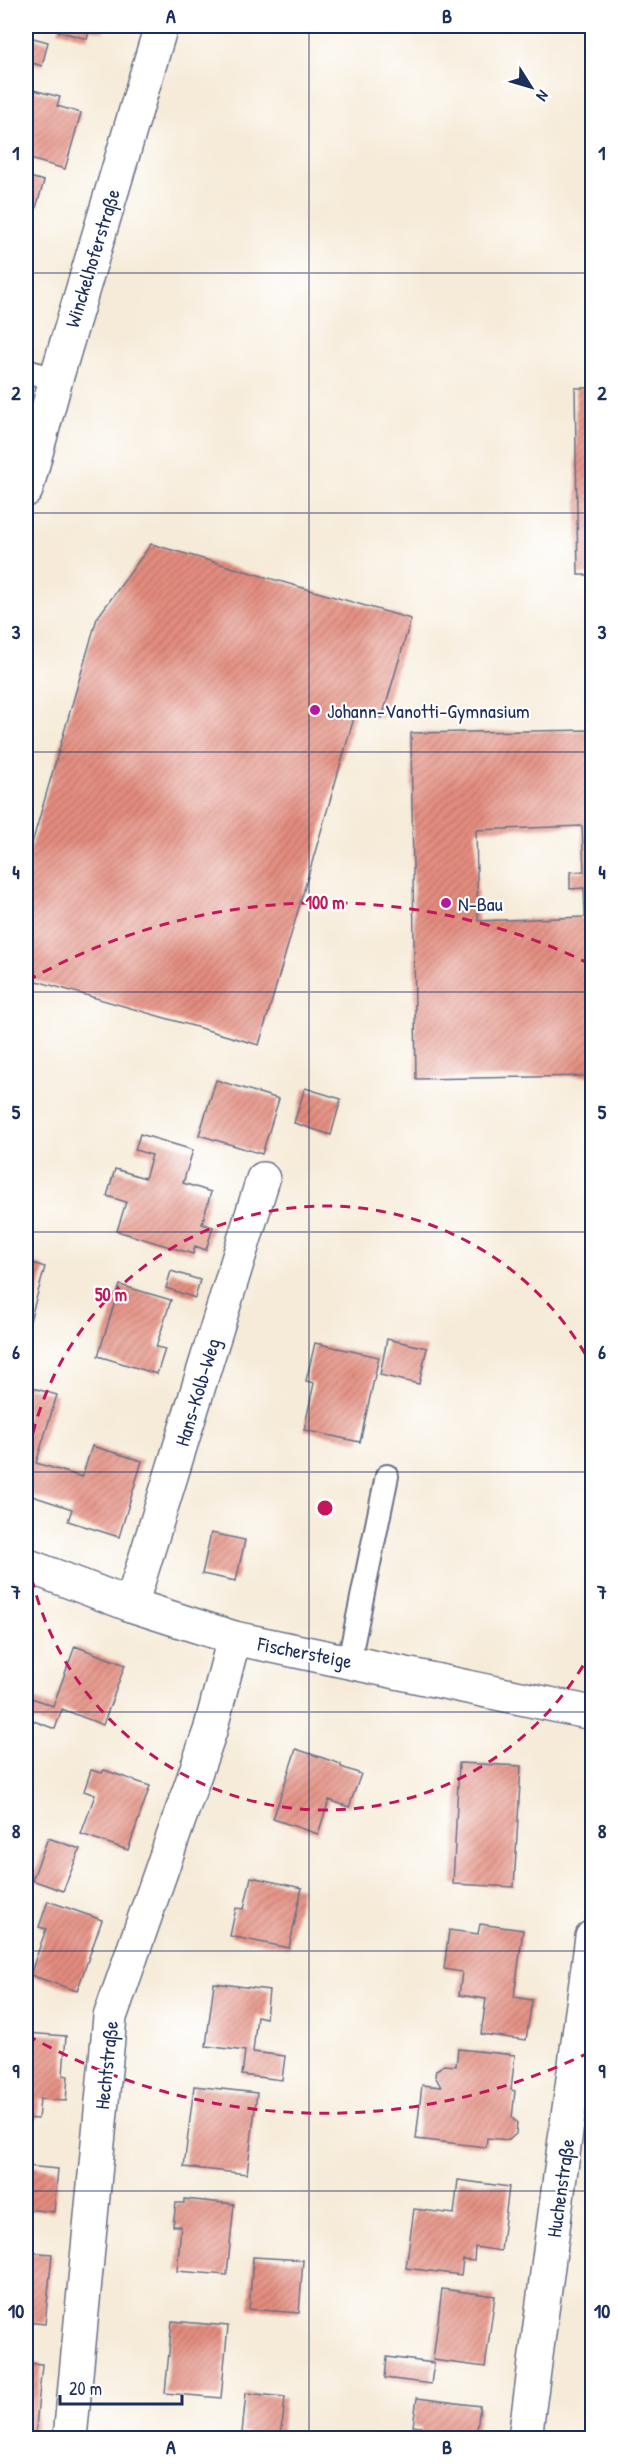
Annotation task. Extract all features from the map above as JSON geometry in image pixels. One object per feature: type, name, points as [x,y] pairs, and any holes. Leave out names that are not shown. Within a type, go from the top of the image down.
[{"type":"street","name":"Winckelhoferstraße","points":[[26,490],[41,375],[161,26]]},
{"type":"street","name":"Hans-Kolb-Weg","points":[[132,1605],[263,1179]]},
{"type":"street","name":"Fischersteige","points":[[26,1565],[132,1605],[234,1638],[592,1713]]},
{"type":"street","name":"Hechtstraße","points":[[70,2439],[110,2017],[210,1731],[234,1638]]},
{"type":"street","name":"Huchenstraße","points":[[525,2439],[592,1936]]},
{"type":"lane","points":[[349,1661],[387,1476]]},
{"type":"building","points":[[60,26],[105,26],[103,32],[90,29],[87,39],[58,31]]},
{"type":"building","points":[[26,36],[48,42],[42,66],[26,61]]},
{"type":"building","points":[[26,88],[60,97],[57,106],[81,113],[65,169],[26,158]]},
{"type":"building","points":[[26,176],[44,181],[33,218],[26,216]]},
{"type":"building","points":[[575,388],[592,388],[592,575],[578,575]]},
{"type":"building","points":[[151,544],[411,619],[382,718],[356,711],[259,1045],[26,978],[26,864],[97,618]]},
{"type":"building","name":"N-Bau","points":[[592,730],[592,1076],[416,1079],[411,733]],"holes":[[[582,826],[584,871],[570,872],[570,889],[584,888],[585,917],[478,921],[476,830]]]},
{"type":"building","points":[[216,1080],[279,1099],[262,1154],[199,1135]]},
{"type":"building","points":[[305,1088],[341,1099],[331,1135],[294,1123]]},
{"type":"building","points":[[140,1134],[193,1150],[183,1183],[211,1192],[202,1224],[213,1227],[206,1250],[195,1246],[193,1254],[117,1231],[126,1202],[107,1196],[115,1169],[145,1178],[152,1155],[135,1150]]},
{"type":"building","points":[[26,1261],[45,1267],[26,1335]]},
{"type":"building","points":[[171,1271],[200,1280],[195,1298],[166,1288]]},
{"type":"building","points":[[120,1285],[171,1300],[156,1347],[165,1349],[157,1374],[98,1356]]},
{"type":"building","points":[[387,1339],[427,1348],[419,1384],[380,1375]]},
{"type":"building","points":[[315,1343],[379,1357],[360,1442],[304,1430],[314,1383],[306,1381]]},
{"type":"building","points":[[26,1386],[57,1395],[36,1463],[82,1477],[92,1446],[142,1461],[119,1537],[68,1521],[72,1509],[26,1494]]},
{"type":"building","points":[[211,1533],[245,1540],[236,1581],[202,1574]]},
{"type":"building","points":[[75,1646],[125,1665],[103,1725],[62,1709],[55,1729],[26,1718],[29,1697],[53,1706]]},
{"type":"building","points":[[296,1749],[341,1764],[341,1767],[361,1774],[349,1807],[329,1800],[318,1834],[273,1819]]},
{"type":"building","points":[[459,1763],[521,1766],[514,1887],[453,1884]]},
{"type":"building","points":[[91,1770],[102,1773],[104,1770],[150,1786],[128,1850],[81,1834],[95,1795],[84,1791]]},
{"type":"building","points":[[48,1838],[80,1849],[63,1891],[32,1880]]},
{"type":"building","points":[[251,1877],[302,1888],[289,1948],[230,1936],[236,1908],[244,1909]]},
{"type":"building","points":[[48,1901],[102,1920],[77,1991],[30,1975],[46,1929],[39,1927]]},
{"type":"building","points":[[480,1924],[523,1930],[514,1997],[532,2000],[526,2040],[481,2034],[486,1999],[459,1995],[462,1972],[444,1969],[449,1930],[478,1934]]},
{"type":"building","points":[[214,1983],[269,1990],[266,2018],[257,2016],[253,2052],[285,2056],[282,2080],[242,2075],[245,2051],[206,2046]]},
{"type":"building","points":[[26,2033],[66,2036],[63,2075],[68,2076],[66,2101],[40,2099],[38,2119],[26,2118]]},
{"type":"building","points":[[458,2049],[515,2055],[511,2090],[515,2091],[512,2118],[517,2123],[516,2134],[509,2140],[487,2138],[486,2147],[416,2139],[422,2085],[441,2087],[435,2076],[436,2070],[444,2065],[456,2066]]},
{"type":"building","points":[[194,2086],[257,2093],[247,2174],[184,2167]]},
{"type":"building","points":[[26,2166],[58,2169],[54,2212],[26,2209]]},
{"type":"building","points":[[458,2180],[509,2187],[501,2251],[475,2247],[474,2261],[463,2260],[461,2275],[406,2268],[414,2209],[454,2214]]},
{"type":"building","points":[[184,2199],[234,2204],[227,2275],[177,2271],[181,2226],[173,2226],[176,2203],[184,2203]]},
{"type":"building","points":[[26,2252],[52,2254],[45,2324],[26,2322]]},
{"type":"building","points":[[253,2257],[303,2260],[299,2313],[249,2309]]},
{"type":"building","points":[[442,2289],[495,2296],[485,2367],[433,2360]]},
{"type":"building","points":[[172,2321],[228,2326],[221,2398],[165,2393]]},
{"type":"building","points":[[387,2357],[434,2363],[431,2384],[385,2378]]},
{"type":"building","points":[[26,2363],[42,2364],[35,2438],[26,2437]]},
{"type":"building","points":[[246,2393],[285,2397],[281,2438],[242,2433]]},
{"type":"building","points":[[590,2396],[592,2396],[592,2426],[586,2425]]},
{"type":"building","points":[[417,2398],[480,2406],[476,2438],[419,2438],[421,2427],[413,2426]]},
{"type":"place","name":"Johann-Vanotti-Gymnasium","points":[[315,710]]},
{"type":"place","name":"N-Bau","points":[[446,903]]}]
